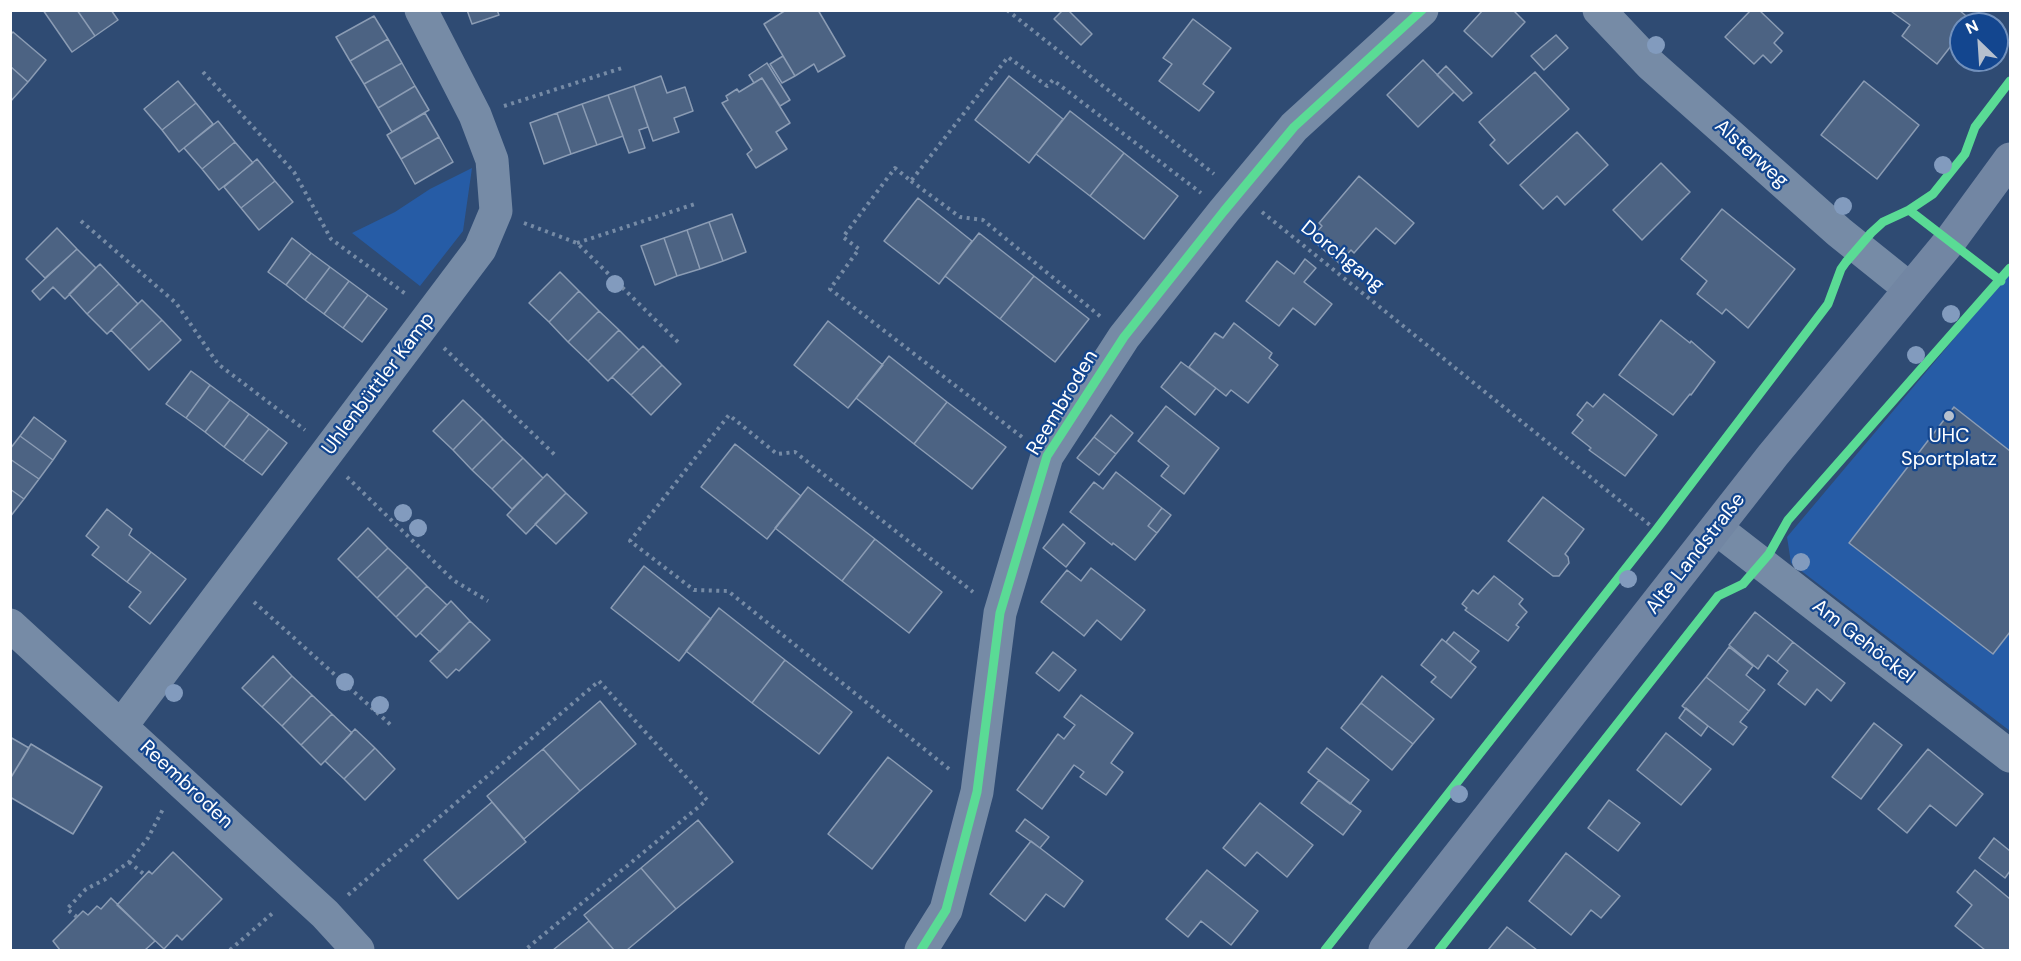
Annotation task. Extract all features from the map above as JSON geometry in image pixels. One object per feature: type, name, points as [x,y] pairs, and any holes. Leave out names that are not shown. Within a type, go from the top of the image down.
[{"type":"main road","name":"Alte Landstraße","points":[[1385,951],[1773,455],[1950,241],[2010,159]]},
{"type":"street","name":"Uhlenbüttler Kamp","points":[[122,726],[480,249],[496,211],[492,160],[475,115],[421,10]]},
{"type":"street","name":"Reembroden","points":[[921,951],[946,910],[977,792],[1000,613],[1047,456],[1124,337],[1294,127],[1422,10]]},
{"type":"street","name":"Alsterweg","points":[[1599,10],[1659,73],[1839,232],[1910,290]]},
{"type":"street","name":"Am Gehöckel","points":[[1717,529],[2010,756]]},
{"type":"street","name":"Reembroden","points":[[10,625],[325,914],[358,951]]},
{"type":"path","points":[[911,181],[1008,57],[1047,86],[1053,80],[1232,202]]},
{"type":"path","points":[[475,115],[622,68]]},
{"type":"path","points":[[203,72],[294,172],[331,239],[427,320],[556,456]]},
{"type":"path","points":[[1047,456],[830,289],[859,249],[843,237],[895,168],[960,217],[983,220],[1124,337]]},
{"type":"path","points":[[577,243],[698,203]]},
{"type":"path","points":[[496,211],[577,243],[681,345]]},
{"type":"path","points":[[81,221],[176,303],[219,364],[327,453],[453,580],[488,601]]},
{"type":"path","points":[[977,792],[728,591],[694,590],[630,541],[729,415],[777,453],[795,452],[1000,613]]},
{"type":"path","points":[[231,581],[393,727]]},
{"type":"path","points":[[325,914],[599,681],[707,800],[525,951]]},
{"type":"path","points":[[78,917],[67,909],[86,889],[104,880],[129,862],[148,838],[164,805],[181,781]]},
{"type":"path","points":[[129,862],[145,875]]},
{"type":"path","points":[[230,951],[299,890]]},
{"type":"shaded area","points":[[472,168],[463,231],[420,286],[352,233],[395,212],[430,189]]},
{"type":"shaded area","name":"UHC Sportplatz","points":[[2010,268],[2010,731],[1791,563],[1787,537],[1990,296]]},
{"type":"building","points":[[43,10],[77,10],[95,36],[72,52]]},
{"type":"building","points":[[77,10],[111,10],[118,20],[95,36]]},
{"type":"building","points":[[467,10],[497,10],[499,15],[472,24]]},
{"type":"building","points":[[786,10],[818,10],[845,56],[818,72],[814,64],[795,76],[764,24]]},
{"type":"building","points":[[1063,10],[1068,10],[1092,34],[1081,45],[1054,19]]},
{"type":"building","points":[[1483,10],[1513,10],[1525,22],[1492,57],[1464,31]]},
{"type":"building","points":[[1751,10],[1759,10],[1783,33],[1774,43],[1782,51],[1771,63],[1763,55],[1754,64],[1725,37]]},
{"type":"building","points":[[1893,10],[1959,10],[1961,12],[1949,12],[1949,48],[1937,64],[1902,36],[1910,25],[1892,12]]},
{"type":"building","points":[[374,16],[388,39],[350,61],[336,37]]},
{"type":"building","points":[[1193,19],[1231,48],[1203,84],[1214,92],[1199,111],[1159,81],[1172,64],[1163,58]]},
{"type":"building","points":[[13,32],[46,60],[28,82],[10,66],[10,35]]},
{"type":"building","points":[[1556,35],[1568,48],[1544,70],[1531,56]]},
{"type":"building","points":[[388,39],[402,63],[364,84],[350,61]]},
{"type":"building","points":[[783,56],[795,76],[782,83],[770,64]]},
{"type":"building","points":[[1423,60],[1454,92],[1418,127],[1387,95]]},
{"type":"building","points":[[402,63],[415,86],[378,108],[364,84]]},
{"type":"building","points":[[767,63],[790,100],[780,106],[762,78],[754,83],[749,75]]},
{"type":"building","points":[[10,66],[28,82],[10,102]]},
{"type":"building","points":[[1446,66],[1472,93],[1463,101],[1437,75]]},
{"type":"building","points":[[1535,72],[1569,109],[1508,164],[1490,145],[1495,140],[1479,122]]},
{"type":"building","points":[[661,76],[667,93],[685,87],[693,111],[674,118],[679,132],[653,141],[634,86]]},
{"type":"building","points":[[1009,76],[1063,119],[1029,163],[975,120]]},
{"type":"building","points":[[762,78],[790,123],[776,132],[787,149],[756,168],[747,154],[752,150],[722,103],[728,100],[726,96],[737,89],[739,92]]},
{"type":"building","points":[[178,81],[196,103],[162,130],[144,109]]},
{"type":"building","points":[[1864,81],[1919,125],[1877,179],[1821,135]]},
{"type":"building","points":[[415,86],[429,110],[392,132],[378,108]]},
{"type":"building","points":[[634,86],[648,127],[639,130],[645,148],[629,153],[608,95]]},
{"type":"building","points":[[608,95],[623,136],[597,145],[582,104]]},
{"type":"building","points":[[196,103],[213,124],[179,152],[162,130]]},
{"type":"building","points":[[582,104],[597,145],[571,154],[557,113]]},
{"type":"building","points":[[1070,111],[1124,153],[1090,196],[1036,154]]},
{"type":"building","points":[[425,113],[439,137],[401,159],[387,135]]},
{"type":"building","points":[[557,113],[571,154],[544,164],[530,123]]},
{"type":"building","points":[[218,121],[235,142],[202,169],[184,148]]},
{"type":"building","points":[[1577,132],[1608,165],[1565,205],[1557,196],[1543,209],[1520,185]]},
{"type":"building","points":[[439,137],[453,162],[415,184],[401,159]]},
{"type":"building","points":[[235,142],[253,163],[219,190],[202,169]]},
{"type":"building","points":[[1124,153],[1178,196],[1144,239],[1090,196]]},
{"type":"building","points":[[257,159],[275,181],[241,208],[224,187]]},
{"type":"building","points":[[1661,163],[1690,192],[1642,240],[1613,210]]},
{"type":"building","points":[[1359,176],[1414,223],[1395,244],[1376,228],[1354,253],[1351,250],[1339,263],[1311,239],[1322,226],[1319,223]]},
{"type":"building","points":[[275,181],[293,202],[259,230],[241,208]]},
{"type":"building","points":[[918,198],[972,241],[939,284],[884,241]]},
{"type":"building","points":[[1722,209],[1795,269],[1748,328],[1726,309],[1722,314],[1697,294],[1707,281],[1681,259]]},
{"type":"building","points":[[732,214],[746,252],[723,261],[709,222]]},
{"type":"building","points":[[709,222],[723,261],[700,269],[687,230]]},
{"type":"building","points":[[57,228],[77,249],[45,278],[26,259]]},
{"type":"building","points":[[687,230],[700,269],[677,276],[664,238]]},
{"type":"building","points":[[979,233],[1034,276],[1000,319],[945,276]]},
{"type":"building","points":[[292,238],[311,253],[286,285],[268,272]]},
{"type":"building","points":[[664,238],[677,276],[655,285],[641,246]]},
{"type":"building","points":[[77,249],[96,268],[65,299],[53,287],[40,300],[32,291]]},
{"type":"building","points":[[311,253],[330,267],[305,300],[286,285]]},
{"type":"building","points":[[1305,259],[1316,268],[1304,282],[1332,304],[1315,325],[1293,308],[1279,326],[1246,301],[1277,261],[1294,274]]},
{"type":"building","points":[[100,264],[119,284],[87,314],[69,294]]},
{"type":"building","points":[[330,267],[349,281],[324,314],[305,300]]},
{"type":"building","points":[[560,272],[579,291],[549,322],[529,303]]},
{"type":"building","points":[[1034,276],[1089,319],[1055,362],[1000,319]]},
{"type":"building","points":[[349,281],[368,295],[343,328],[324,314]]},
{"type":"building","points":[[119,284],[138,304],[107,334],[87,314]]},
{"type":"building","points":[[579,291],[599,311],[568,342],[549,322]]},
{"type":"building","points":[[368,295],[387,309],[362,342],[343,328]]},
{"type":"building","points":[[142,300],[162,320],[130,350],[111,330]]},
{"type":"building","points":[[599,311],[619,330],[588,361],[568,342]]},
{"type":"building","points":[[162,320],[181,340],[149,370],[130,350]]},
{"type":"building","points":[[1661,320],[1690,343],[1691,341],[1715,362],[1673,415],[1619,375]]},
{"type":"building","points":[[828,321],[883,365],[848,408],[794,365]]},
{"type":"building","points":[[1234,323],[1272,353],[1269,358],[1278,365],[1248,403],[1231,390],[1226,396],[1189,367],[1215,333],[1223,338]]},
{"type":"building","points":[[619,330],[639,350],[608,381],[588,361]]},
{"type":"building","points":[[643,346],[662,365],[631,395],[612,377]]},
{"type":"building","points":[[889,356],[947,402],[914,444],[856,398]]},
{"type":"building","points":[[1181,362],[1216,388],[1195,415],[1161,387]]},
{"type":"building","points":[[662,365],[681,384],[651,415],[631,395]]},
{"type":"building","points":[[191,371],[210,385],[186,418],[166,404]]},
{"type":"building","points":[[210,385],[230,400],[205,432],[186,418]]},
{"type":"building","points":[[1604,394],[1657,435],[1625,476],[1589,450],[1591,448],[1572,433],[1583,420],[1577,415],[1587,402],[1593,407]]},
{"type":"building","points":[[230,400],[249,414],[224,447],[205,432]]},
{"type":"building","points":[[463,400],[483,419],[453,450],[433,431]]},
{"type":"building","points":[[947,402],[1006,447],[972,489],[914,444]]},
{"type":"building","points":[[1166,406],[1219,448],[1184,494],[1161,476],[1169,466],[1138,441]]},
{"type":"building","points":[[1954,407],[2010,451],[2010,632],[1993,654],[1849,543]]},
{"type":"building","points":[[249,414],[269,429],[243,461],[224,447]]},
{"type":"building","points":[[1111,415],[1133,433],[1116,454],[1094,437]]},
{"type":"building","points":[[34,417],[66,441],[53,460],[20,436]]},
{"type":"building","points":[[483,419],[503,439],[472,470],[453,450]]},
{"type":"building","points":[[269,429],[287,443],[262,475],[243,461]]},
{"type":"building","points":[[20,436],[53,460],[39,479],[10,459],[10,449]]},
{"type":"building","points":[[1094,437],[1116,454],[1099,475],[1077,458]]},
{"type":"building","points":[[503,439],[523,458],[492,489],[472,470]]},
{"type":"building","points":[[735,444],[801,496],[767,539],[701,487]]},
{"type":"building","points":[[523,458],[543,478],[512,509],[492,489]]},
{"type":"building","points":[[10,459],[39,479],[24,499],[10,489]]},
{"type":"building","points":[[1116,472],[1162,508],[1148,526],[1157,533],[1135,560],[1070,512],[1094,482],[1103,489]]},
{"type":"building","points":[[547,474],[566,493],[526,534],[507,515]]},
{"type":"building","points":[[808,487],[875,539],[842,581],[775,528]]},
{"type":"building","points":[[10,489],[24,499],[10,517]]},
{"type":"building","points":[[566,493],[587,513],[556,544],[535,524]]},
{"type":"building","points":[[1543,497],[1584,529],[1565,554],[1569,563],[1559,576],[1553,576],[1508,541]]},
{"type":"building","points":[[1162,508],[1171,515],[1157,533],[1148,526]]},
{"type":"building","points":[[107,509],[132,529],[129,535],[151,552],[127,582],[92,555],[99,547],[86,536]]},
{"type":"building","points":[[1063,524],[1085,543],[1066,567],[1043,548]]},
{"type":"building","points":[[368,528],[388,548],[357,578],[338,559]]},
{"type":"building","points":[[875,539],[942,592],[909,633],[842,581]]},
{"type":"building","points":[[388,548],[408,567],[377,598],[357,578]]},
{"type":"building","points":[[151,552],[186,579],[150,624],[129,607],[141,592],[127,582]]},
{"type":"building","points":[[644,566],[711,619],[679,661],[611,608]]},
{"type":"building","points":[[408,567],[427,586],[396,617],[377,598]]},
{"type":"building","points":[[1091,568],[1145,610],[1121,640],[1097,620],[1084,636],[1041,602],[1067,570],[1081,581]]},
{"type":"building","points":[[1494,576],[1523,599],[1519,604],[1527,612],[1516,625],[1519,627],[1508,641],[1465,610],[1467,608],[1462,604],[1473,590],[1478,594]]},
{"type":"building","points":[[427,586],[447,605],[416,637],[396,617]]},
{"type":"building","points":[[451,601],[470,621],[440,652],[420,633]]},
{"type":"building","points":[[719,608],[785,660],[752,703],[686,651]]},
{"type":"building","points":[[1755,612],[1793,642],[1777,662],[1768,655],[1758,669],[1729,645]]},
{"type":"building","points":[[470,621],[490,640],[459,671],[456,669],[447,678],[430,661]]},
{"type":"building","points":[[1454,632],[1479,651],[1470,662],[1446,642]]},
{"type":"building","points":[[1442,639],[1476,667],[1451,698],[1431,682],[1436,677],[1421,665]]},
{"type":"building","points":[[1793,642],[1845,683],[1831,701],[1817,689],[1805,705],[1778,684],[1788,671],[1777,662]]},
{"type":"building","points":[[1729,647],[1753,666],[1746,675],[1765,690],[1749,711],[1706,677]]},
{"type":"building","points":[[1053,652],[1076,670],[1059,691],[1036,673]]},
{"type":"building","points":[[273,656],[292,676],[262,707],[242,688]]},
{"type":"building","points":[[785,660],[852,712],[819,754],[752,703]]},
{"type":"building","points":[[292,676],[312,695],[282,726],[262,707]]},
{"type":"building","points":[[1382,676],[1434,719],[1413,744],[1361,703]]},
{"type":"building","points":[[1706,677],[1749,711],[1740,722],[1747,727],[1733,745],[1682,706]]},
{"type":"building","points":[[312,695],[332,714],[301,745],[282,726]]},
{"type":"building","points":[[1081,695],[1133,733],[1111,763],[1123,772],[1106,795],[1080,777],[1084,772],[1074,765],[1042,809],[1017,790],[1058,734],[1064,739],[1075,725],[1064,717]]},
{"type":"building","points":[[600,701],[636,744],[580,791],[543,749]]},
{"type":"building","points":[[1361,703],[1413,744],[1392,770],[1341,728]]},
{"type":"building","points":[[1686,708],[1708,726],[1701,736],[1679,718]]},
{"type":"building","points":[[332,714],[352,733],[321,765],[301,745]]},
{"type":"building","points":[[1874,723],[1902,745],[1861,799],[1832,777]]},
{"type":"building","points":[[355,729],[375,748],[344,779],[325,761]]},
{"type":"building","points":[[1666,733],[1711,769],[1681,805],[1637,770]]},
{"type":"building","points":[[10,737],[29,748],[10,779]]},
{"type":"building","points":[[31,744],[102,787],[73,834],[10,797],[10,779]]},
{"type":"building","points":[[375,748],[395,769],[365,800],[344,779]]},
{"type":"building","points":[[1327,748],[1369,780],[1350,804],[1308,772]]},
{"type":"building","points":[[543,749],[580,791],[524,839],[487,796]]},
{"type":"building","points":[[1928,749],[1983,794],[1956,826],[1930,805],[1907,833],[1878,809]]},
{"type":"building","points":[[888,757],[932,791],[872,869],[828,834]]},
{"type":"building","points":[[1319,780],[1361,811],[1343,835],[1301,803]]},
{"type":"building","points":[[1609,800],[1640,823],[1618,851],[1588,828]]},
{"type":"building","points":[[492,802],[526,842],[458,899],[424,860]]},
{"type":"building","points":[[1260,803],[1313,845],[1287,877],[1257,852],[1245,866],[1223,848]]},
{"type":"building","points":[[1025,819],[1049,837],[1040,848],[1016,831]]},
{"type":"building","points":[[698,820],[733,862],[676,909],[641,868]]},
{"type":"building","points":[[1994,838],[2010,851],[2010,871],[2005,878],[1979,858]]},
{"type":"building","points":[[1031,841],[1083,881],[1064,907],[1046,894],[1025,921],[990,894]]},
{"type":"building","points":[[173,852],[222,899],[182,940],[177,935],[164,949],[117,905],[149,871],[152,874]]},
{"type":"building","points":[[1566,853],[1620,896],[1601,918],[1591,910],[1571,935],[1529,901]]},
{"type":"building","points":[[641,868],[676,909],[627,950],[614,950],[584,915]]},
{"type":"building","points":[[1207,870],[1258,911],[1231,945],[1201,921],[1188,937],[1166,919]]},
{"type":"building","points":[[1975,870],[2010,899],[2010,950],[1985,950],[1955,926],[1972,905],[1957,892]]},
{"type":"building","points":[[111,898],[155,941],[145,950],[60,950],[53,941],[83,911],[88,915],[97,906],[101,909]]},
{"type":"building","points":[[589,921],[614,950],[553,950]]},
{"type":"building","points":[[1507,927],[1537,950],[1488,950]]},
{"type":"cycle path","points":[[921,950],[946,910],[977,792],[1000,613],[1047,456],[1124,337],[1294,127],[1422,10]]},
{"type":"cycle path","points":[[1325,950],[1656,530],[1828,304],[1841,269],[1846,262],[1883,222],[1909,210],[1933,194],[1965,154],[1975,127],[2010,81]]},
{"type":"cycle path","points":[[1909,210],[2001,281]]},
{"type":"cycle path","points":[[1439,950],[1718,596],[1743,584],[1769,554],[1788,520],[2010,268]]},
{"type":"place","name":"UHC Sportplatz","points":[[1949,416]]}]
